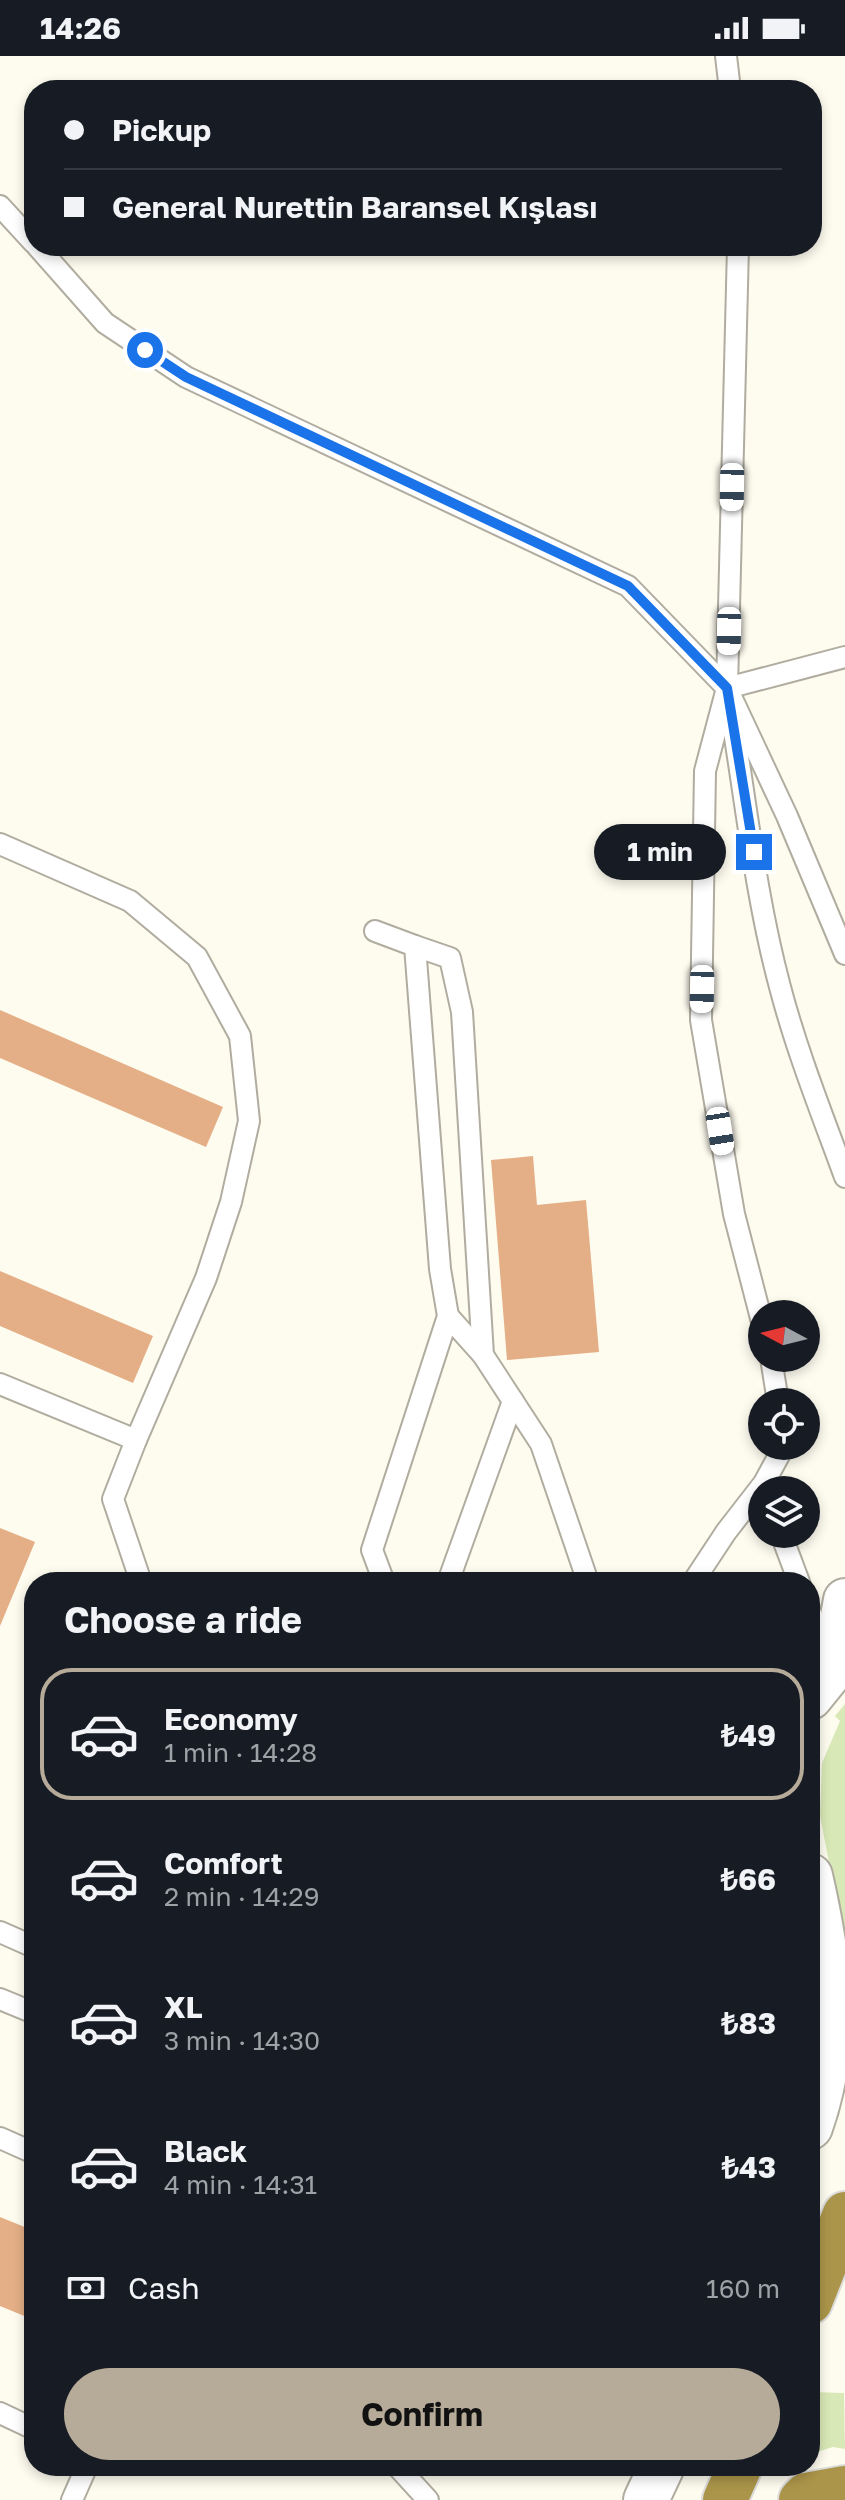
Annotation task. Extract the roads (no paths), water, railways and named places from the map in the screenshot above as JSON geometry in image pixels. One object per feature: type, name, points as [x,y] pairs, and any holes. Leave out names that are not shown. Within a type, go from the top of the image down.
[{"type":"highway","points":[[820,2277],[845,2214]]},
{"type":"highway","points":[[725,2500],[736,2476]]},
{"type":"highway","points":[[801,2500],[806,2495],[845,2488]]},
{"type":"main road","points":[[820,1924],[828,1963],[830,2002],[820,2092]]},
{"type":"main road","points":[[646,2500],[657,2476]]},
{"type":"street","points":[[829,1675],[845,1600]]},
{"type":"lane","points":[[726,56],[729,80]]},
{"type":"lane","points":[[0,206],[24,232]]},
{"type":"lane","points":[[46,256],[105,323],[186,377],[628,586],[727,688],[787,816],[845,954]]},
{"type":"lane","points":[[738,256],[727,688],[779,985],[795,1041],[845,1177]]},
{"type":"lane","points":[[727,688],[845,657]]},
{"type":"lane","points":[[727,688],[705,771],[701,1020],[734,1214],[756,1300]]},
{"type":"lane","points":[[0,844],[130,901],[197,957],[240,1036],[249,1121],[231,1202],[206,1278],[113,1499],[138,1572]]},
{"type":"lane","points":[[375,931],[450,958],[462,1012],[483,1355]]},
{"type":"lane","points":[[380,1572],[372,1550],[448,1316],[440,1269],[415,946]]},
{"type":"lane","points":[[448,1316],[483,1355],[541,1444],[585,1572]]},
{"type":"lane","points":[[0,1384],[136,1440]]},
{"type":"lane","points":[[452,1572],[513,1401]]},
{"type":"lane","points":[[700,1572],[726,1532],[748,1507]]},
{"type":"lane","points":[[786,1548],[795,1572]]},
{"type":"lane","points":[[820,1645],[829,1675]]},
{"type":"lane","points":[[0,1932],[24,1943]]},
{"type":"lane","points":[[0,1999],[24,2009]]},
{"type":"lane","points":[[0,2138],[24,2149]]},
{"type":"lane","points":[[0,2413],[24,2424]]},
{"type":"lane","points":[[72,2500],[83,2476]]},
{"type":"lane","points":[[406,2476],[428,2500]]}]
